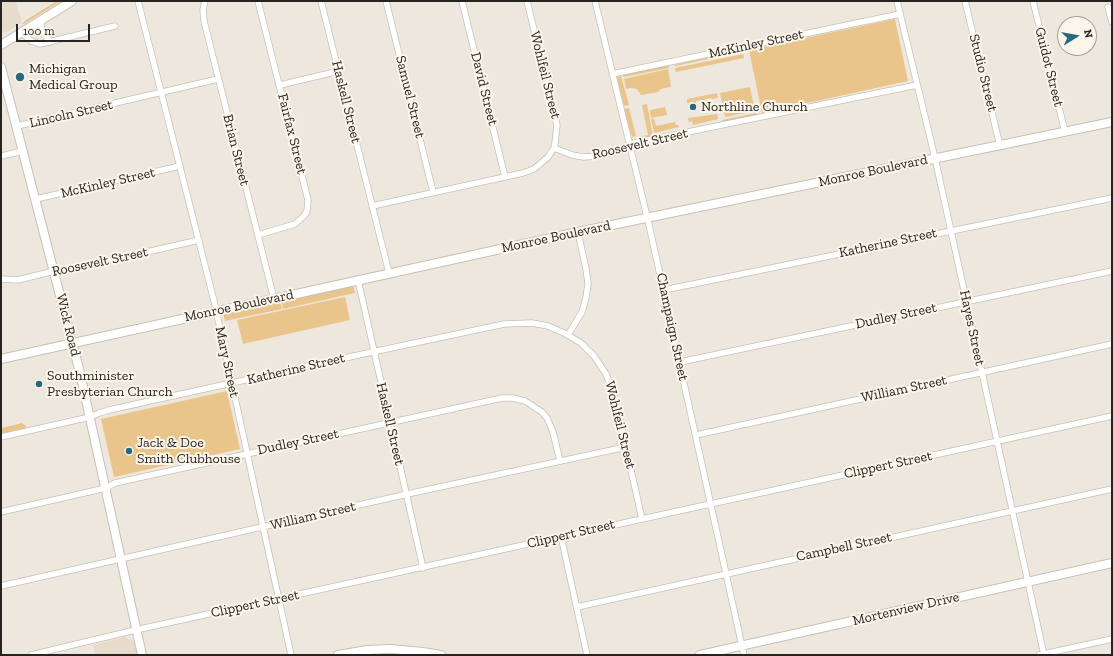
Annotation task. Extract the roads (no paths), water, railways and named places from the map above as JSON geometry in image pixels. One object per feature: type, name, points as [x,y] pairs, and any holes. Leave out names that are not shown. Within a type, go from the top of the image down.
[{"type":"street","points":[[1,45],[72,1]]},
{"type":"street","name":"Mary Street","points":[[138,1],[217,310],[291,655]]},
{"type":"street","name":"Brian Street","points":[[205,1],[203,10],[204,21],[274,298]]},
{"type":"street","name":"Fairfax Street","points":[[258,1],[308,196],[308,205],[304,216],[295,224],[258,235]]},
{"type":"street","name":"Haskell Street","points":[[321,1],[389,273]]},
{"type":"street","name":"Samuel Street","points":[[386,1],[433,192]]},
{"type":"street","name":"David Street","points":[[462,1],[505,177]]},
{"type":"street","name":"Wohlfeil Street","points":[[527,1],[557,123],[557,134],[554,148]]},
{"type":"street","name":"Champaign Street","points":[[594,1],[648,218],[744,655]]},
{"type":"street","name":"Hayes Street","points":[[897,1],[951,230],[1028,582],[1042,655]]},
{"type":"street","name":"Studio Street","points":[[965,1],[1000,146]]},
{"type":"street","name":"Guidot Street","points":[[1033,1],[1065,132]]},
{"type":"street","points":[[1108,7],[1112,22]]},
{"type":"street","name":"McKinley Street","points":[[612,74],[900,14]]},
{"type":"street","points":[[40,21],[43,33],[50,42]]},
{"type":"street","points":[[22,33],[37,44],[115,26]]},
{"type":"street","name":"Wick Road","points":[[1,67],[36,199],[90,417],[142,655]]},
{"type":"street","points":[[280,85],[338,71]]},
{"type":"street","name":"Lincoln Street","points":[[17,126],[218,79]]},
{"type":"street","name":"Roosevelt Street","points":[[554,148],[572,155],[584,157],[598,156],[622,150],[634,143],[917,85]]},
{"type":"street","name":"Monroe Boulevard","points":[[1,359],[217,310],[578,232],[1112,122]]},
{"type":"street","points":[[372,206],[505,177],[534,169],[548,157],[554,148]]},
{"type":"street","name":"Lincoln Street","points":[[1,156],[23,151]]},
{"type":"street","name":"McKinley Street","points":[[36,199],[180,166]]},
{"type":"street","name":"Katherine Street","points":[[664,290],[1112,198]]},
{"type":"street","points":[[568,335],[582,312],[588,283],[578,232]]},
{"type":"street","name":"Roosevelt Street","points":[[1,279],[18,280],[54,271],[60,272],[199,240]]},
{"type":"street","name":"Dudley Street","points":[[680,362],[1112,271]]},
{"type":"street","name":"Haskell Street","points":[[358,280],[423,568]]},
{"type":"street","name":"Katherine Street","points":[[1,437],[232,383],[496,326],[515,323],[532,323],[548,326],[568,335]]},
{"type":"street","name":"Wohlfeil Street","points":[[568,335],[581,343],[590,352],[606,374],[614,394],[642,519]]},
{"type":"street","name":"William Street","points":[[696,435],[1112,344]]},
{"type":"street","name":"Dudley Street","points":[[1,512],[106,488],[115,483],[497,399],[517,399],[534,406],[547,418],[553,432],[560,461]]},
{"type":"street","name":"Clippert Street","points":[[31,655],[136,630],[423,568],[710,503],[1112,416]]},
{"type":"street","name":"William Street","points":[[1,586],[626,447]]},
{"type":"street","name":"Campbell Street","points":[[577,606],[1112,489]]},
{"type":"street","points":[[561,536],[587,655]]},
{"type":"street","name":"Mortenview Drive","points":[[700,655],[1112,562]]},
{"type":"street","points":[[1042,655],[1112,639]]},
{"type":"street","points":[[338,655],[367,650],[391,649],[441,655]]},
{"type":"place","name":"Michigan Medical Group","points":[[20,77]]},
{"type":"place","name":"Northline Church","points":[[693,107]]},
{"type":"place","name":"Southminister Presbyterian Church","points":[[39,384]]},
{"type":"place","name":"Jack & Doe Smith Clubhouse","points":[[129,451]]}]
